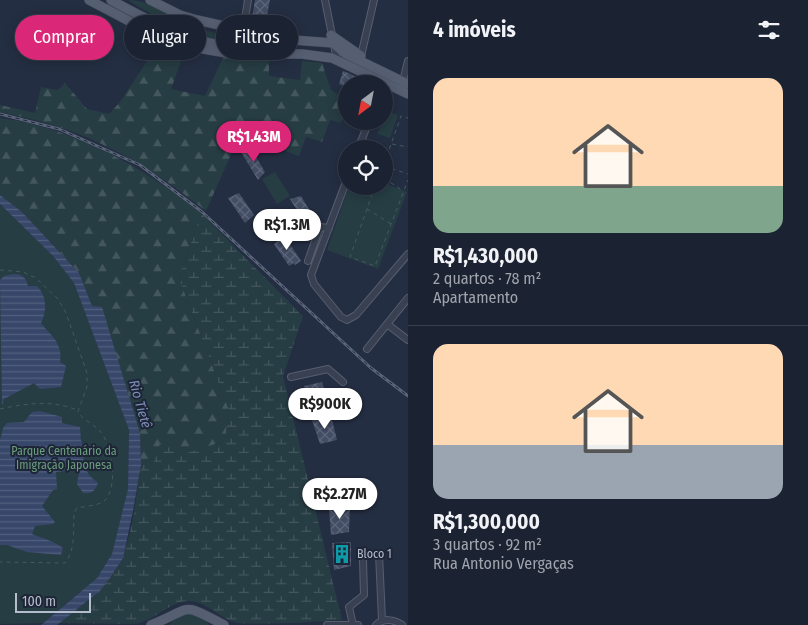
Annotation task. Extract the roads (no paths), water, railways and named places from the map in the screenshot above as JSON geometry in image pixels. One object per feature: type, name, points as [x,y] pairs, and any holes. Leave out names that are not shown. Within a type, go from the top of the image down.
[{"type":"main road","points":[[89,0],[129,22],[172,41],[216,51]]},
{"type":"main road","points":[[111,0],[166,28],[216,43]]},
{"type":"main road","points":[[150,0],[180,15],[216,24]]},
{"type":"main road","points":[[298,38],[332,39],[382,70]]},
{"type":"main road","points":[[332,39],[346,54],[406,83]]},
{"type":"main road","points":[[298,54],[337,60],[368,75]]},
{"type":"main road","points":[[393,87],[408,94]]},
{"type":"main road","points":[[151,625],[183,609],[190,609],[206,614],[224,625]]},
{"type":"main road","points":[[206,614],[213,625]]},
{"type":"main road","points":[[165,625],[170,615]]},
{"type":"street","points":[[246,15],[248,0]]},
{"type":"street","points":[[325,0],[337,60]]},
{"type":"street","points":[[361,56],[374,0]]},
{"type":"street","points":[[406,83],[408,61]]},
{"type":"street","points":[[341,195],[311,275],[312,280],[341,317],[347,320],[356,315],[408,254]]},
{"type":"street","points":[[308,262],[320,227],[329,228]]},
{"type":"street","points":[[367,348],[408,298]]},
{"type":"street","points":[[387,324],[408,340]]},
{"type":"street","points":[[291,377],[328,369],[342,382]]},
{"type":"street","points":[[379,554],[382,620]]},
{"type":"street","points":[[353,625],[349,607],[364,596],[363,560]]},
{"type":"street","points":[[376,625],[382,620],[394,621],[402,625]]},
{"type":"street","points":[[326,625],[358,625]]},
{"type":"water","points":[[0,195],[22,212],[79,273],[92,306],[102,307],[140,433],[141,465],[123,558],[100,591],[57,625],[41,625],[97,578],[112,554],[128,489],[129,430],[74,283],[53,256],[0,204]]},
{"type":"water","points":[[21,275],[25,278],[28,286],[37,286],[43,294],[45,304],[41,323],[56,341],[60,350],[60,362],[66,366],[61,387],[40,389],[34,383],[4,399],[2,406],[0,280],[4,276]]},
{"type":"water","points":[[40,411],[62,417],[62,423],[80,427],[81,441],[86,450],[82,464],[90,476],[98,483],[93,491],[83,493],[77,484],[79,472],[72,470],[56,472],[57,489],[53,490],[42,506],[55,522],[53,524],[35,526],[32,534],[63,548],[61,555],[27,552],[7,545],[0,545],[0,440],[3,428],[7,423],[24,422],[32,412]]},
{"type":"railway","points":[[0,114],[59,129],[140,165],[201,211],[371,368],[408,396]]},
{"type":"place","name":"Bloco 1","points":[[342,554]]},
{"type":"water label","name":"Rio Tietê","points":[[140,404]]},
{"type":"park label","name":"Parque Centenário da Imigração Japonesa","points":[[64,458]]}]
